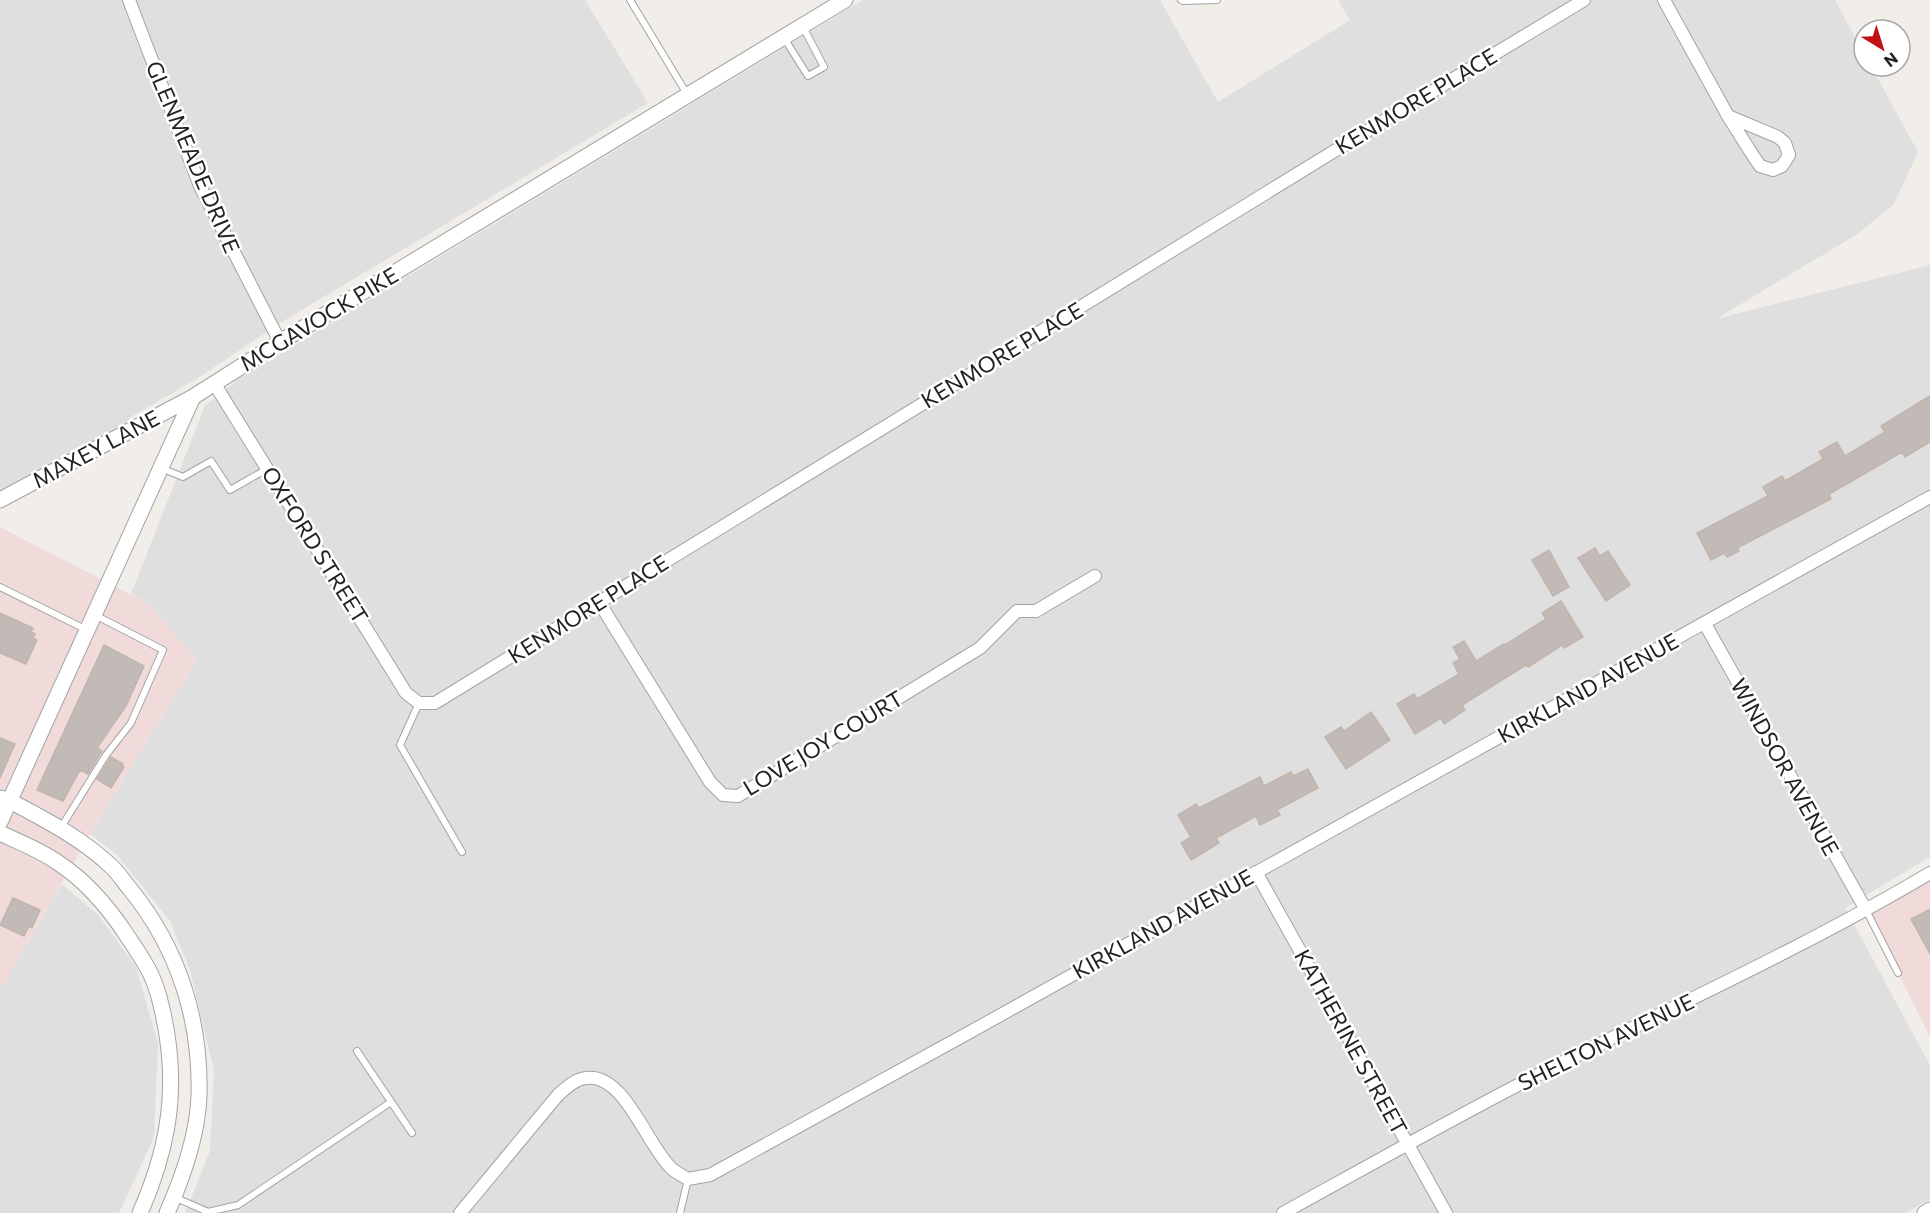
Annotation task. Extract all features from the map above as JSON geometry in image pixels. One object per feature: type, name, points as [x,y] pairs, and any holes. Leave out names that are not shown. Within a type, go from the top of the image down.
[{"type":"street","name":"GLENMEADE DRIVE","points":[[129,0],[200,186],[280,342]]},
{"type":"street","name":"MCGAVOCK PIKE","points":[[193,397],[845,0]]},
{"type":"street","name":"KENMORE PLACE","points":[[419,703],[435,703],[1384,120],[1584,0]]},
{"type":"street","points":[[1664,0],[1728,116],[1760,166],[1773,170],[1782,166],[1789,155],[1785,143],[1778,137],[1728,116]]},
{"type":"street","name":"OXFORD STREET","points":[[214,383],[406,693],[419,703]]},
{"type":"street","points":[[0,822],[5,800],[88,630],[193,397]]},
{"type":"street","name":"MAXEY LANE","points":[[0,500],[193,397]]},
{"type":"street","name":"KIRKLAND AVENUE","points":[[688,1179],[710,1175],[1930,497]]},
{"type":"street","name":"LOVE JOY COURT","points":[[599,602],[710,782],[723,795],[738,796],[980,648],[1017,611],[1036,611],[1095,576]]},
{"type":"street","name":"WINDSOR AVENUE","points":[[1704,624],[1866,910]]},
{"type":"street","points":[[5,800],[71,834],[113,868],[145,908],[178,966],[192,1021],[199,1096],[192,1140],[167,1213]]},
{"type":"street","points":[[0,833],[38,851],[73,873],[116,919],[152,977],[164,1015],[171,1060],[171,1101],[162,1150],[140,1213]]},
{"type":"street","name":"KATHERINE STREET","points":[[1256,872],[1446,1213]]},
{"type":"street","name":"SHELTON AVENUE","points":[[1283,1213],[1518,1085],[1715,989],[1866,910],[1930,873]]},
{"type":"street","points":[[460,1213],[558,1095],[577,1080],[585,1078],[597,1077],[605,1080],[621,1094],[650,1140],[672,1168],[688,1179]]},
{"type":"street","points":[[151,1186],[173,1196]]},
{"type":"street","points":[[1924,1213],[1930,1210]]},
{"type":"lane","points":[[630,0],[687,95]]},
{"type":"lane","points":[[1181,0],[1183,2],[1216,0]]},
{"type":"lane","points":[[784,37],[808,76],[824,67],[802,26]]},
{"type":"lane","points":[[160,468],[183,477],[211,461],[230,490],[267,468]]},
{"type":"lane","points":[[0,587],[88,630]]},
{"type":"lane","points":[[60,829],[106,755],[131,723],[163,650],[95,614]]},
{"type":"lane","points":[[419,703],[400,745],[462,852]]},
{"type":"lane","points":[[1866,910],[1898,973]]},
{"type":"lane","points":[[357,1051],[412,1133]]},
{"type":"lane","points":[[173,1196],[208,1212],[238,1205],[392,1102]]},
{"type":"lane","points":[[680,1213],[688,1179]]},
{"type":"shaded area","points":[[0,0],[585,0],[648,103],[280,323],[195,380],[129,418],[130,425],[0,492]]},
{"type":"shaded area","points":[[863,0],[1160,0],[1218,102],[1350,20],[1338,0],[1835,0],[1852,32],[1852,78],[1878,78],[1918,152],[1894,204],[1856,235],[1716,319],[1930,265],[1930,857],[1845,908],[1930,1065],[1930,1199],[1905,1213],[185,1213],[210,1151],[214,1070],[190,970],[170,921],[117,855],[90,834],[197,660],[149,604],[131,594],[205,406],[240,378]]},
{"type":"shaded area","points":[[0,527],[149,604],[197,660],[90,834],[3,986],[0,984]]},
{"type":"shaded area","points":[[1930,873],[1930,1037],[1866,910]]},
{"type":"shaded area","points":[[62,884],[99,916],[136,967],[158,1043],[154,1137],[119,1213],[0,1213],[0,984],[3,985]]},
{"type":"building","points":[[1930,396],[1930,442],[1905,457],[1902,452],[1829,494],[1831,499],[1737,548],[1739,551],[1727,557],[1724,553],[1711,560],[1697,533],[1768,496],[1763,487],[1782,476],[1785,481],[1823,459],[1819,452],[1837,442],[1845,456],[1885,432],[1881,426]]},
{"type":"building","points":[[1595,548],[1600,556],[1608,551],[1630,585],[1606,601],[1578,558]]},
{"type":"building","points":[[1549,550],[1569,587],[1553,596],[1532,560]]},
{"type":"building","points":[[1561,601],[1583,637],[1564,648],[1562,645],[1528,667],[1526,665],[1462,705],[1465,710],[1444,724],[1441,718],[1415,734],[1397,704],[1414,694],[1417,699],[1459,674],[1453,663],[1460,659],[1453,647],[1464,641],[1476,661],[1546,619],[1542,613]]},
{"type":"building","points":[[0,613],[33,628],[31,632],[35,634],[33,638],[37,640],[26,664],[0,653]]},
{"type":"building","points":[[104,645],[144,666],[126,706],[97,748],[102,751],[88,774],[80,770],[63,801],[37,790]]},
{"type":"building","points":[[1371,712],[1390,740],[1346,769],[1325,737],[1341,727],[1344,731]]},
{"type":"building","points":[[0,738],[15,744],[0,778]]},
{"type":"building","points":[[111,757],[124,767],[111,788],[97,779]]},
{"type":"building","points":[[1308,769],[1318,788],[1277,810],[1280,815],[1260,825],[1256,816],[1216,838],[1219,843],[1191,860],[1181,843],[1191,837],[1178,815],[1196,804],[1199,808],[1260,777],[1264,786],[1291,772],[1293,776]]},
{"type":"building","points":[[13,898],[40,910],[32,928],[29,926],[24,936],[0,925]]},
{"type":"building","points":[[1930,909],[1930,954],[1911,919]]}]
